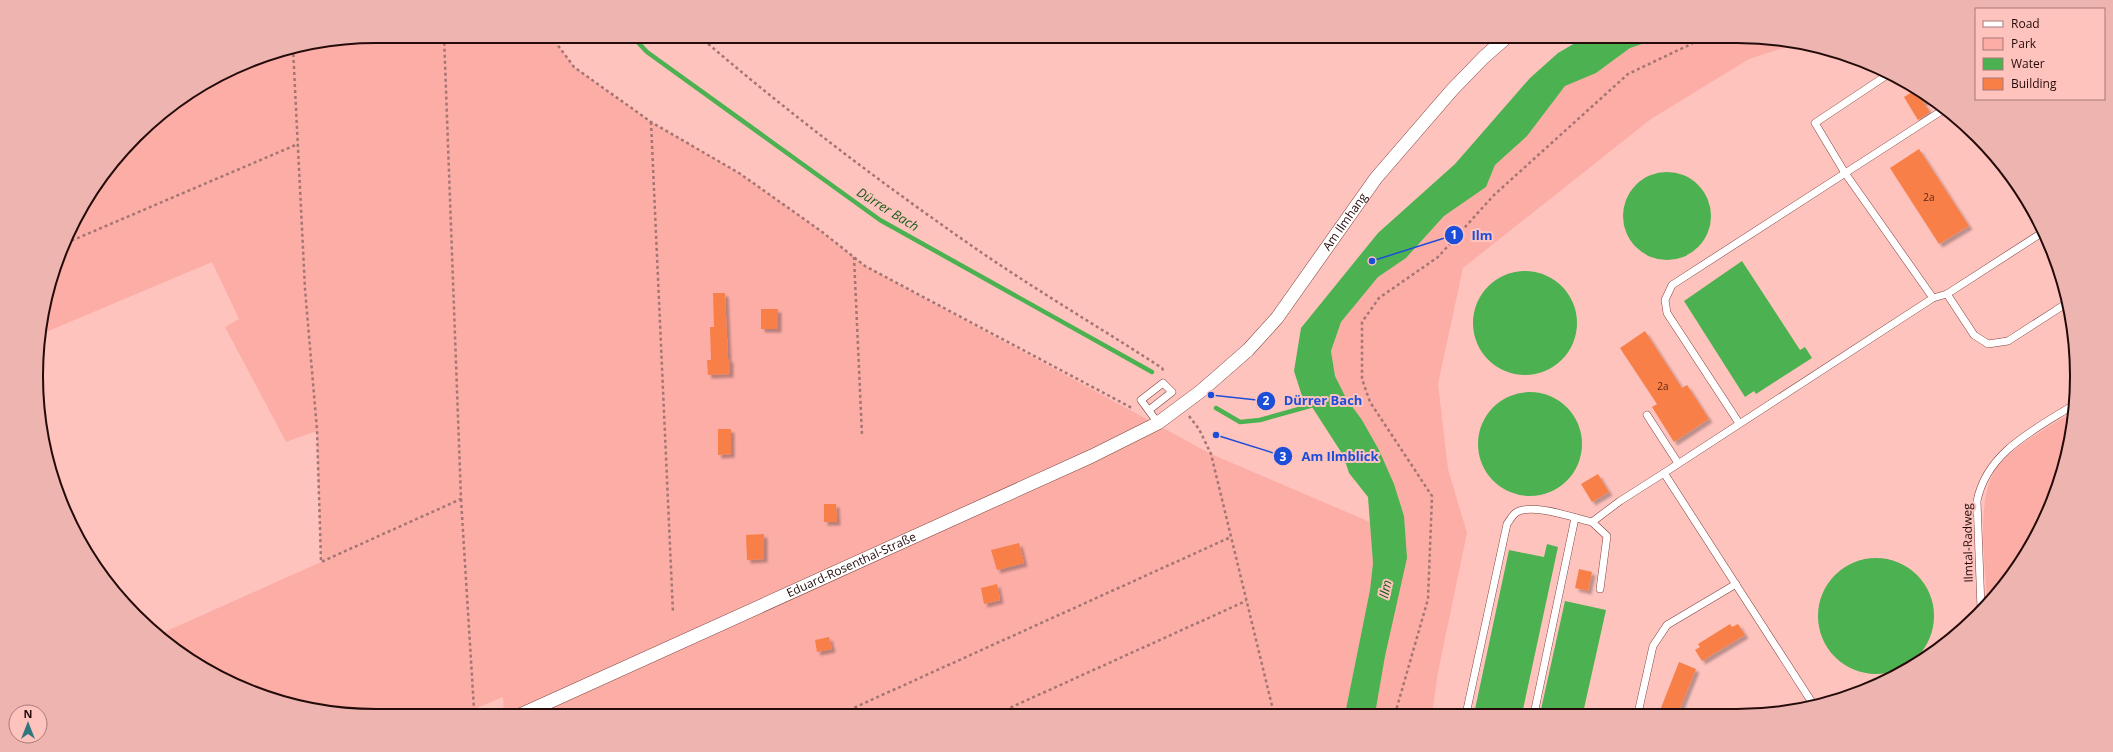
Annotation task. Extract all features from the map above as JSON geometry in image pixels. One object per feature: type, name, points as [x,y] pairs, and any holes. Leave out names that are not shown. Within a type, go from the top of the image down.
[{"type":"street","name":"Am Ilmhang","points":[[1182,407],[1227,369],[1277,318],[1376,178],[1452,90],[1500,43]]},
{"type":"street","name":"Eduard-Rosenthal-Straße","points":[[533,709],[1092,456],[1158,423],[1182,407]]},
{"type":"lane","points":[[1884,77],[1815,122],[1845,173],[1933,298]]},
{"type":"lane","points":[[1738,423],[1666,314],[1665,300],[1672,285],[1940,112]]},
{"type":"lane","points":[[1592,522],[1620,501],[1738,423],[1933,298],[1947,294],[2039,235]]},
{"type":"lane","points":[[1947,294],[1974,335],[1988,344],[2008,342],[2063,306]]},
{"type":"lane","points":[[1149,410],[1158,423]]},
{"type":"lane","name":"Ilmtal-Radweg","points":[[1981,602],[1976,520],[1980,488],[1994,462],[2011,447],[2068,411]]},
{"type":"lane","points":[[1647,415],[1678,463]]},
{"type":"lane","points":[[1664,472],[1810,701]]},
{"type":"lane","points":[[1467,709],[1507,524],[1511,517],[1518,512],[1539,510],[1592,522],[1607,536],[1600,589]]},
{"type":"lane","points":[[1535,709],[1575,518]]},
{"type":"lane","points":[[1639,709],[1653,646],[1666,625],[1736,584]]},
{"type":"path","points":[[444,43],[461,499],[474,709]]},
{"type":"path","points":[[556,43],[574,66],[651,122],[739,173],[821,230],[865,266],[1158,423]]},
{"type":"path","points":[[707,43],[760,89],[868,173],[973,247],[1162,368],[1165,375]]},
{"type":"path","points":[[1396,709],[1428,599],[1432,496],[1370,402],[1362,379],[1362,322],[1379,298],[1438,257],[1494,195],[1628,74],[1693,43]]},
{"type":"path","points":[[293,53],[305,289],[317,430],[321,562],[461,499]]},
{"type":"path","points":[[651,122],[673,613]]},
{"type":"path","points":[[72,241],[298,144]]},
{"type":"path","points":[[854,257],[862,435]]},
{"type":"path","points":[[1182,407],[1199,429],[1210,454],[1273,709]]},
{"type":"path","points":[[851,709],[1231,537]]},
{"type":"path","points":[[1007,709],[1246,601]]},
{"type":"green space","points":[[376,43],[556,43],[574,67],[651,122],[739,173],[821,231],[865,266],[1211,454],[1370,522],[1373,563],[1370,590],[1346,709],[504,709],[503,697],[475,709],[376,709],[311,703],[290,698],[249,684],[209,664],[191,653],[164,632],[321,562],[317,431],[286,442],[225,327],[239,319],[212,262],[46,332],[54,290],[68,249],[77,229],[99,191],[126,156],[156,126],[191,99],[209,88],[249,68],[269,61],[311,49],[333,46]]},
{"type":"green space","points":[[1645,43],[1737,43],[1787,47],[1749,59],[1651,119],[1463,268],[1438,384],[1448,469],[1467,533],[1438,672],[1433,709],[1376,709],[1404,516],[1394,484],[1379,450],[1362,420],[1346,398],[1335,376],[1331,351],[1341,322],[1378,277],[1406,258],[1444,216],[1486,187],[1495,165],[1527,136],[1565,86],[1596,73],[1630,48]]},
{"type":"green space","points":[[2064,417],[2067,417],[2059,462],[2045,503],[2036,523],[2014,561],[1987,596],[1983,530],[1986,494],[1991,479],[1998,466],[2013,451]]},
{"type":"water","points":[[1575,43],[1645,43],[1630,48],[1596,73],[1565,86],[1527,136],[1495,165],[1486,187],[1444,216],[1406,258],[1378,277],[1341,322],[1331,351],[1335,376],[1346,398],[1362,420],[1379,450],[1394,484],[1404,516],[1407,558],[1385,656],[1376,709],[1346,709],[1370,590],[1373,563],[1368,497],[1349,473],[1343,455],[1312,407],[1302,396],[1294,371],[1301,328],[1378,233],[1455,164],[1530,78],[1558,53]]},
{"type":"water","points":[[1667,172],[1684,175],[1692,179],[1704,191],[1708,199],[1711,216],[1708,233],[1704,241],[1692,253],[1684,257],[1667,260],[1650,257],[1642,253],[1630,241],[1626,233],[1623,216],[1626,199],[1630,191],[1642,179],[1650,175]]},
{"type":"water","points":[[1742,261],[1800,350],[1805,347],[1812,358],[1756,394],[1754,391],[1745,397],[1684,301]]},
{"type":"water","points":[[1525,271],[1545,275],[1554,279],[1562,286],[1569,294],[1573,303],[1577,323],[1573,343],[1569,352],[1562,360],[1554,367],[1545,371],[1525,375],[1505,371],[1496,367],[1488,360],[1481,352],[1477,343],[1473,323],[1477,303],[1481,294],[1488,286],[1496,279],[1505,275]]},
{"type":"water","points":[[1530,392],[1550,396],[1567,407],[1578,424],[1582,444],[1578,464],[1567,481],[1550,492],[1530,496],[1510,492],[1493,481],[1482,464],[1478,444],[1482,424],[1493,407],[1510,396]]},
{"type":"water","points":[[1547,544],[1558,547],[1523,709],[1475,709],[1509,550],[1544,557]]},
{"type":"water","points":[[1865,559],[1887,559],[1908,567],[1925,584],[1933,605],[1933,627],[1925,648],[1919,655],[1887,673],[1865,673],[1844,665],[1827,648],[1819,627],[1819,605],[1827,584],[1844,567]]},
{"type":"water","points":[[1565,601],[1606,610],[1584,709],[1541,709]]},
{"type":"building","points":[[1911,92],[1925,101],[1923,102],[1930,112],[1918,120],[1904,97]]},
{"type":"building","points":[[1919,149],[1969,226],[1939,244],[1890,168]]},
{"type":"building","points":[[713,293],[725,293],[730,374],[708,375],[707,360],[711,360],[710,327],[714,327]]},
{"type":"building","points":[[761,309],[778,309],[778,329],[761,329]]},
{"type":"building","points":[[1645,331],[1682,388],[1687,385],[1709,419],[1674,442],[1652,407],[1657,404],[1620,348]]},
{"type":"building","points":[[718,429],[731,429],[731,454],[718,455]]},
{"type":"building","points":[[1598,474],[1609,492],[1592,502],[1581,484]]},
{"type":"building","points":[[824,504],[836,504],[837,522],[824,522]]},
{"type":"building","points":[[764,534],[764,559],[747,560],[746,535]]},
{"type":"building","points":[[1019,543],[1024,563],[997,570],[991,550]]},
{"type":"building","points":[[1579,569],[1592,572],[1588,591],[1575,588]]},
{"type":"building","points":[[997,584],[1000,600],[984,604],[981,588]]},
{"type":"building","points":[[1730,624],[1732,627],[1738,624],[1745,635],[1702,661],[1695,650],[1700,647],[1698,644]]},
{"type":"building","points":[[829,637],[832,649],[817,652],[815,640]]},
{"type":"building","points":[[1679,662],[1696,669],[1680,709],[1661,709]]},
{"type":"waterway","name":"Dürrer Bach","points":[[639,43],[647,52],[880,220],[1152,372]]},
{"type":"waterway","name":"Dürrer Bach","points":[[1216,408],[1240,422],[1260,420],[1317,404]]},
{"type":"place","name":"Ilm","points":[[1372,261]]},
{"type":"place","name":"Dürrer Bach","points":[[1211,395]]},
{"type":"place","name":"Am Ilmblick","points":[[1216,435]]}]
